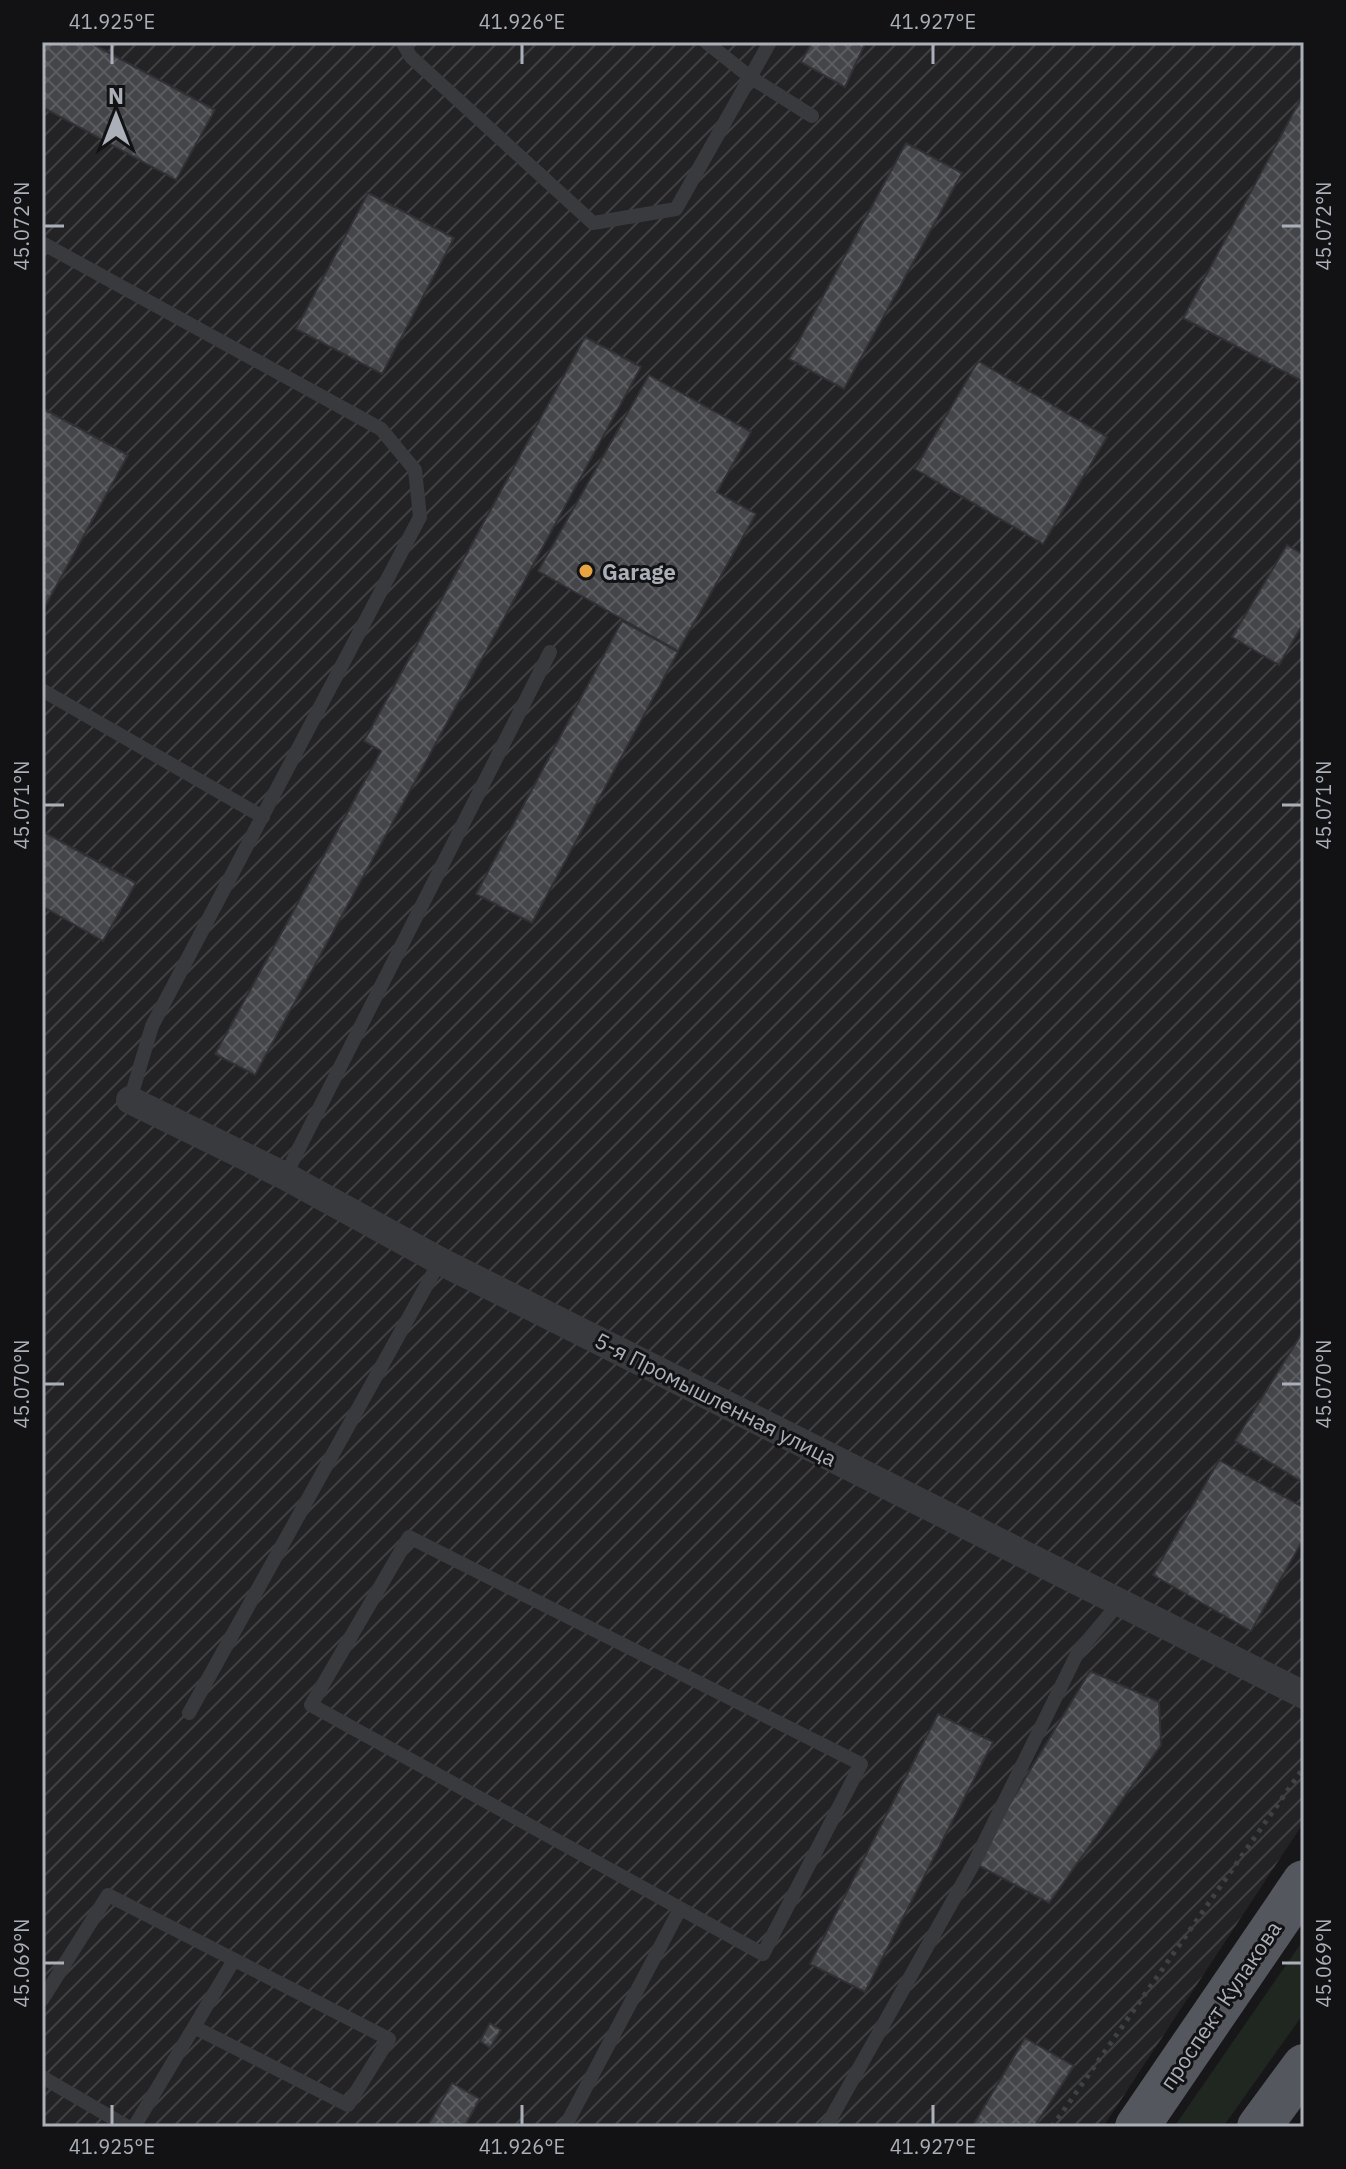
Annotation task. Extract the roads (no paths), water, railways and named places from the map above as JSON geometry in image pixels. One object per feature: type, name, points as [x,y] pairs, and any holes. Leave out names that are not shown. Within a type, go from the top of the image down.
[{"type":"main road","name":"проспект Кулакова","points":[[1137,2127],[1304,1882]]},
{"type":"main road","points":[[1259,2127],[1304,2066]]},
{"type":"street","name":"5-я Промышленная улица","points":[[130,1100],[285,1176],[440,1261],[1120,1602],[1301,1686]]},
{"type":"lane","points":[[402,42],[411,57],[593,223],[676,209],[770,42]]},
{"type":"lane","points":[[706,42],[750,77],[812,116]]},
{"type":"lane","points":[[42,243],[381,429],[415,470],[420,517],[152,1026],[130,1100]]},
{"type":"lane","points":[[285,1176],[550,652]]},
{"type":"lane","points":[[42,690],[263,817]]},
{"type":"lane","points":[[189,1713],[440,1261]]},
{"type":"lane","points":[[409,1537],[861,1764],[763,1954],[680,1909],[311,1705],[409,1537]]},
{"type":"lane","points":[[826,2127],[974,1863],[1078,1652],[1120,1602]]},
{"type":"lane","points":[[42,2000],[108,1895],[389,2039],[348,2105],[194,2027]]},
{"type":"lane","points":[[565,2127],[680,1909]]},
{"type":"lane","points":[[134,2127],[234,1960]]},
{"type":"lane","points":[[42,2077],[128,2127]]},
{"type":"place","name":"Garage","points":[[586,571]]}]
